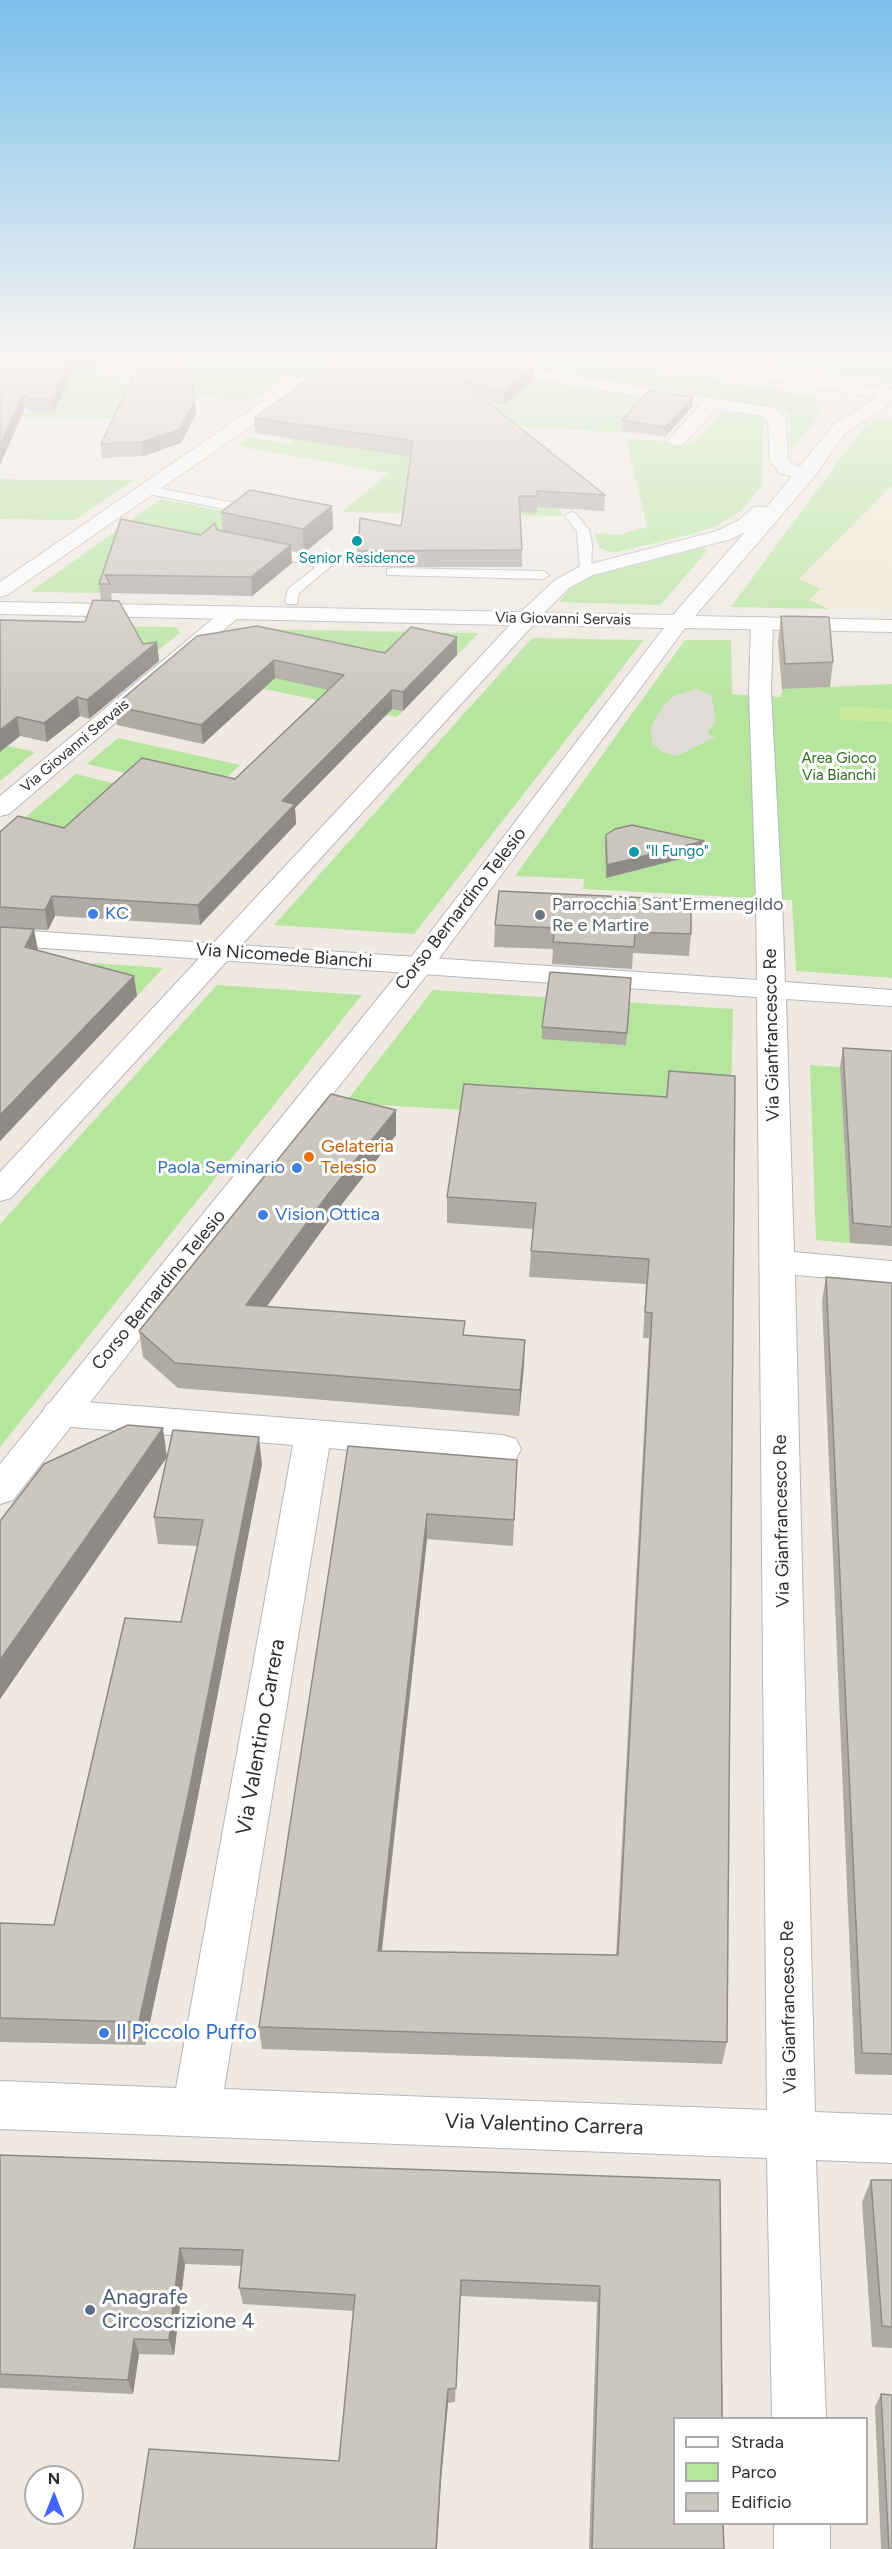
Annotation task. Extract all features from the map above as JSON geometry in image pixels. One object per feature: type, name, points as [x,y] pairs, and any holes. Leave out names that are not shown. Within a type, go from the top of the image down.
[{"type":"street","points":[[0,591],[172,473]]},
{"type":"street","name":"Corso Bernardino Telesio","points":[[0,1191],[527,618],[562,584],[586,571],[702,542],[740,529],[799,473]]},
{"type":"street","name":"Corso Bernardino Telesio","points":[[0,1490],[419,966],[680,621],[799,473]]},
{"type":"street","name":"Via Giovanni Servais","points":[[0,608],[892,626]]},
{"type":"street","name":"Via Giovanni Servais","points":[[0,809],[233,612]]},
{"type":"street","name":"Via Gianfrancesco Re","points":[[762,623],[759,692],[769,898],[778,1262],[791,2135],[799,2417]]},
{"type":"street","name":"Via Nicomede Bianchi","points":[[0,937],[892,998]]},
{"type":"street","points":[[778,1262],[892,1272]]},
{"type":"street","points":[[60,1413],[503,1449]]},
{"type":"street","name":"Via Valentino Carrera","points":[[196,2111],[313,1434]]},
{"type":"street","name":"Via Valentino Carrera","points":[[0,2105],[892,2139]]},
{"type":"street","points":[[802,2525],[802,2549]]},
{"type":"lane","points":[[147,490],[246,509]]},
{"type":"lane","points":[[572,516],[583,530],[588,554],[586,571]]},
{"type":"lane","points":[[257,549],[314,560],[325,566],[293,591],[292,601]]},
{"type":"lane","points":[[392,572],[543,575]]},
{"type":"shaded area","points":[[892,485],[892,610],[829,609],[809,600],[820,589],[799,579]]},
{"type":"shaded area","points":[[696,689],[711,694],[716,720],[707,733],[715,737],[677,756],[662,752],[652,743],[651,728],[656,717],[674,696]]},
{"type":"green space","points":[[389,473],[517,473],[559,506],[563,516],[342,512]]},
{"type":"green space","points":[[634,473],[762,473],[762,486],[741,511],[714,527],[613,553],[600,548],[594,533],[619,535],[647,527]]},
{"type":"green space","points":[[830,473],[892,473],[892,485],[799,579],[821,589],[809,600],[829,609],[731,607]]},
{"type":"green space","points":[[0,479],[134,480],[75,520],[0,519]]},
{"type":"green space","points":[[161,499],[244,515],[198,552],[104,593],[30,592]]},
{"type":"green space","points":[[702,548],[708,550],[660,605],[559,602],[571,587],[585,578]]},
{"type":"green space","points":[[0,624],[176,627],[180,633],[157,651]]},
{"type":"green space","points":[[245,629],[479,633],[457,655],[411,646],[356,701],[403,711],[397,717],[246,685]]},
{"type":"green space","points":[[532,638],[644,640],[414,934],[274,925]]},
{"type":"green space","name":"Area Gioco Via Bianchi","points":[[685,640],[731,640],[732,694],[781,697],[782,689],[892,684],[892,978],[796,971],[792,900],[583,889],[584,879],[515,876]]},
{"type":"green space","points":[[839,706],[892,709],[892,722],[841,720]]},
{"type":"green space","points":[[118,738],[240,765],[210,793],[87,764]]},
{"type":"green space","points":[[8,746],[35,752],[0,781],[0,752]]},
{"type":"green space","points":[[76,774],[133,788],[80,836],[21,821]]},
{"type":"green space","points":[[93,963],[163,968],[137,996],[76,980]]},
{"type":"green space","points":[[217,985],[362,995],[0,1447],[0,1224]]},
{"type":"green space","points":[[433,990],[733,1009],[731,1101],[602,1093],[604,1118],[345,1103]]},
{"type":"green space","points":[[810,1065],[840,1067],[850,1243],[816,1240]]},
{"type":"building","points":[[408,473],[577,473],[605,495],[537,491],[537,496],[519,496],[522,550],[358,551],[360,518],[401,526]]},
{"type":"building","points":[[250,490],[332,506],[303,529],[221,512]]},
{"type":"building","points":[[121,519],[201,535],[215,523],[217,530],[291,545],[251,577],[105,575],[110,584],[99,584]]},
{"type":"building","points":[[93,600],[119,601],[143,644],[157,642],[87,700],[77,697],[44,723],[17,717],[0,730],[0,620],[85,622]]},
{"type":"building","points":[[781,616],[829,617],[833,662],[785,664]]},
{"type":"building","points":[[257,626],[385,653],[411,627],[457,637],[403,692],[392,690],[282,801],[295,804],[198,905],[52,896],[45,910],[0,907],[0,832],[18,816],[64,828],[142,758],[235,779],[344,675],[274,660],[201,725],[114,706],[197,636]]},
{"type":"building","points":[[632,825],[704,841],[607,865],[606,835],[615,829]]},
{"type":"building","points":[[499,891],[691,900],[691,934],[635,932],[634,947],[553,942],[555,928],[495,925]]},
{"type":"building","points":[[0,927],[34,929],[25,947],[134,976],[0,1115]]},
{"type":"building","points":[[550,972],[631,978],[627,1033],[542,1027]]},
{"type":"building","points":[[843,1048],[892,1051],[892,1227],[853,1223]]},
{"type":"building","points":[[669,1071],[735,1076],[727,2042],[259,2027],[348,1446],[517,1460],[514,1520],[427,1514],[378,1951],[618,1955],[652,1313],[645,1312],[649,1259],[531,1251],[536,1203],[447,1197],[464,1084],[667,1097]]},
{"type":"building","points":[[331,1094],[396,1110],[329,1193],[246,1305],[465,1321],[463,1335],[525,1340],[520,1390],[175,1363],[139,1331]]},
{"type":"building","points":[[826,1277],[892,1283],[892,2054],[862,2053]]},
{"type":"building","points":[[128,1425],[163,1428],[0,1660],[0,1521],[44,1464]]},
{"type":"building","points":[[173,1430],[259,1437],[188,1796],[139,2022],[0,2018],[0,1923],[54,1925],[125,1618],[181,1622],[203,1520],[154,1517]]},
{"type":"building","points":[[0,2155],[720,2180],[722,2417],[673,2417],[673,2525],[723,2525],[724,2549],[592,2549],[600,2286],[461,2280],[456,2388],[448,2389],[436,2549],[134,2549],[149,2449],[339,2461],[355,2295],[239,2288],[243,2250],[180,2248],[169,2340],[134,2339],[128,2380],[0,2374]]},
{"type":"building","points":[[871,2180],[892,2180],[892,2327],[882,2326]]},
{"type":"building","points":[[881,2394],[892,2395],[892,2549],[889,2549]]},
{"type":"place","name":"Senior Residence","points":[[357,541]]},
{"type":"place","name":"\"Il Fungo\"","points":[[634,852]]},
{"type":"place","name":"KC","points":[[93,914]]},
{"type":"place","name":"Parrocchia Sant'Ermenegildo Re e Martire","points":[[540,915]]},
{"type":"place","name":"Gelateria Telesio","points":[[309,1157]]},
{"type":"place","name":"Paola Seminario","points":[[297,1168]]},
{"type":"place","name":"Vision Ottica","points":[[263,1215]]},
{"type":"place","name":"Il Piccolo Puffo","points":[[104,2033]]},
{"type":"place","name":"Anagrafe Circoscrizione 4","points":[[90,2310]]}]
